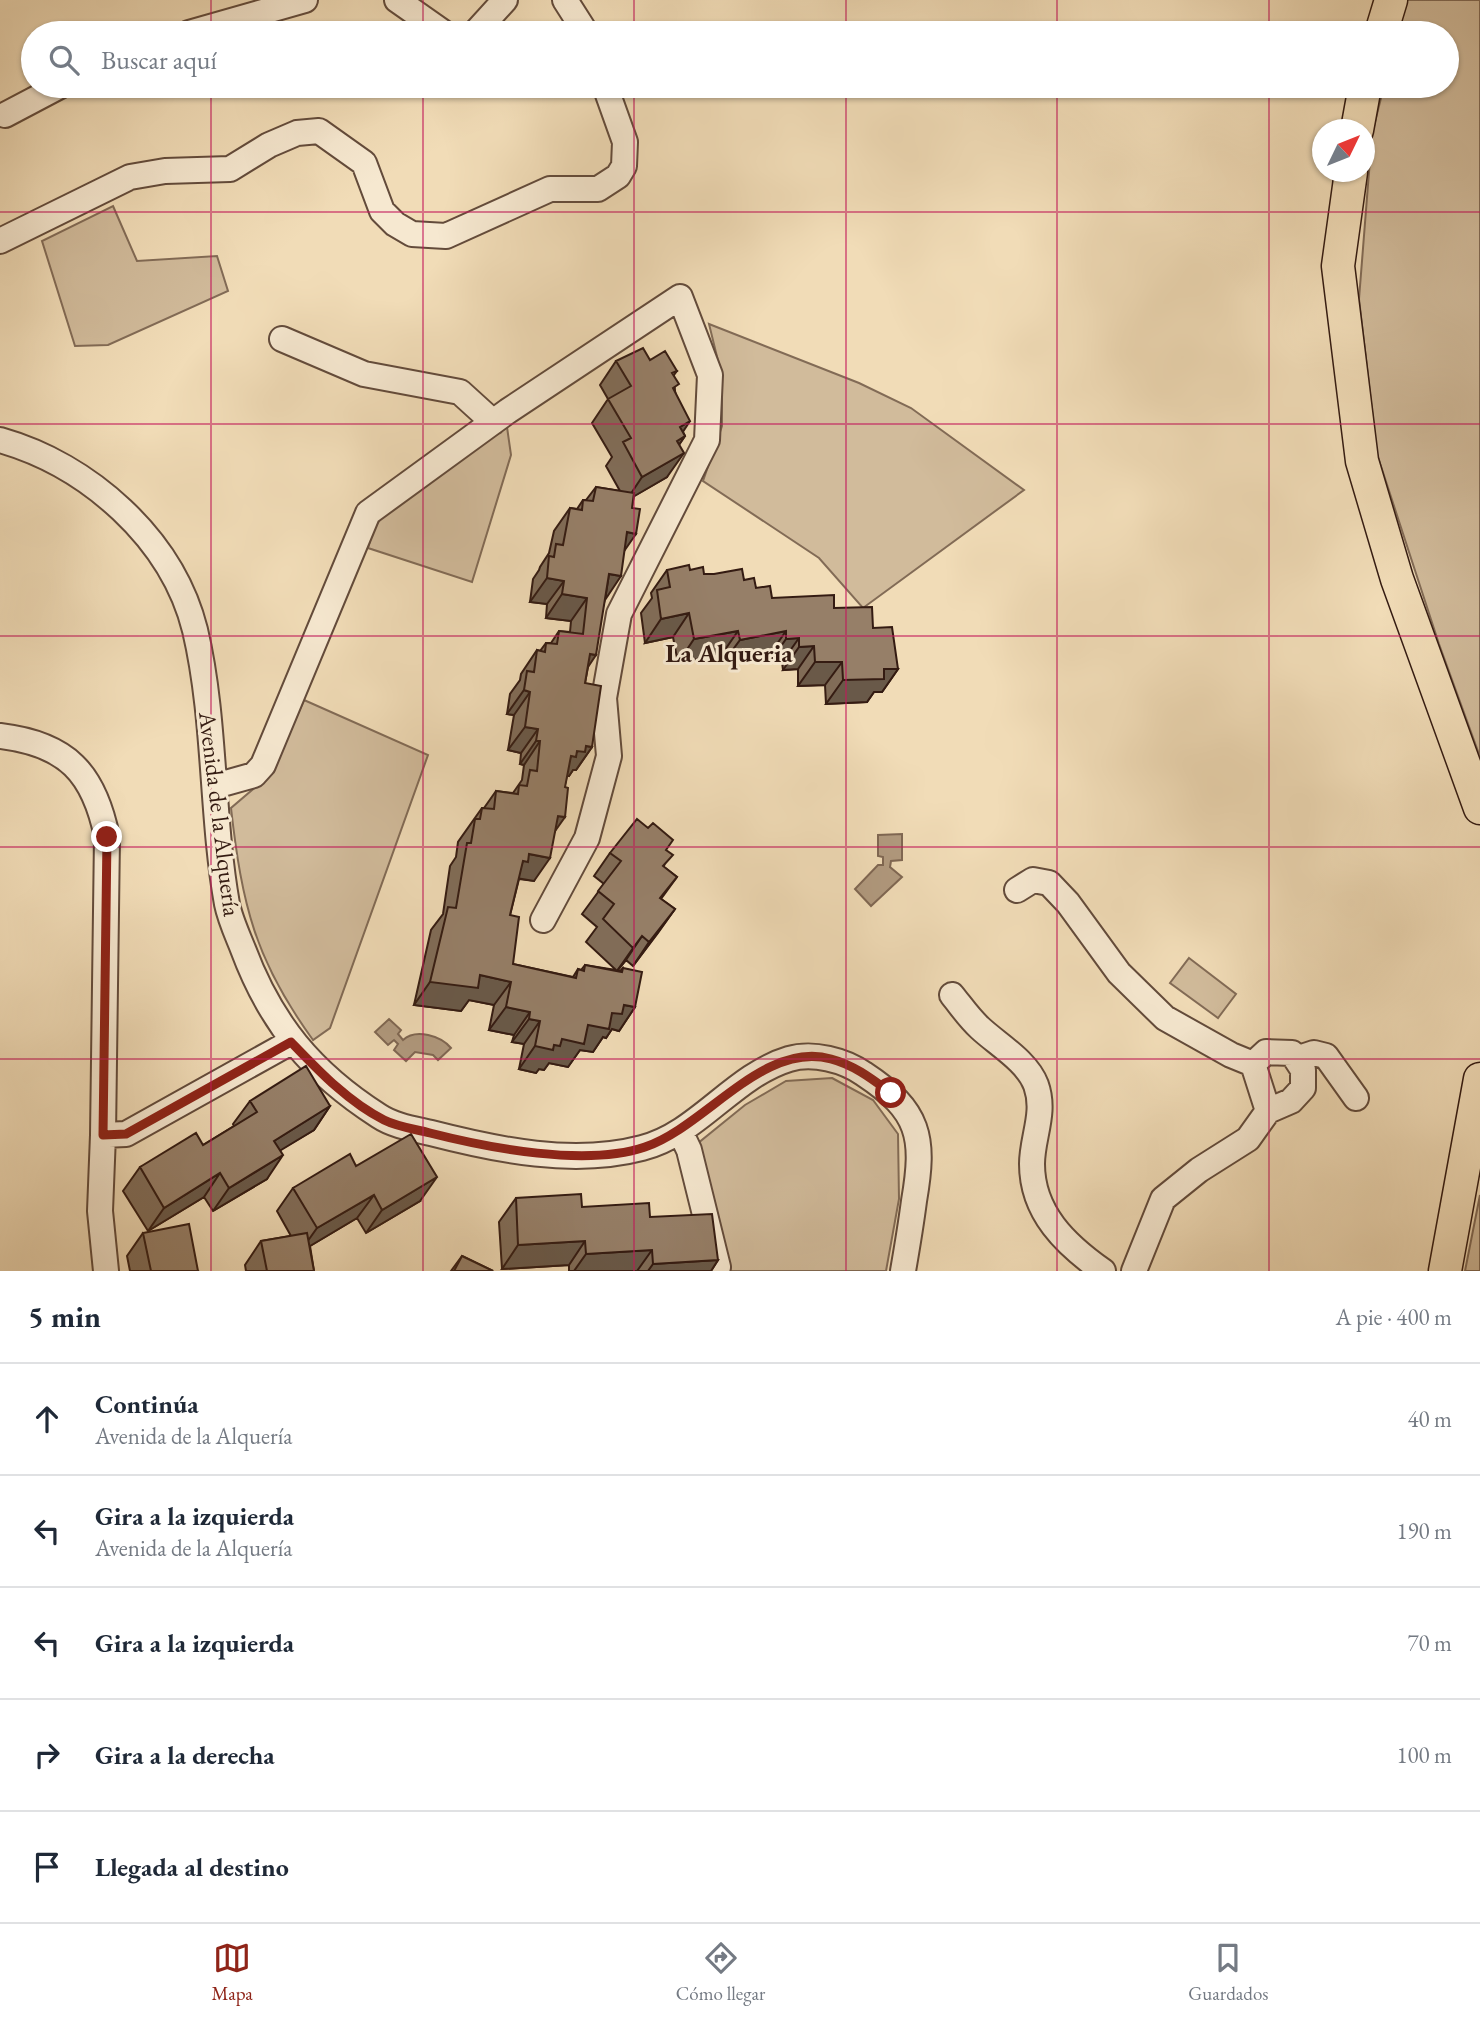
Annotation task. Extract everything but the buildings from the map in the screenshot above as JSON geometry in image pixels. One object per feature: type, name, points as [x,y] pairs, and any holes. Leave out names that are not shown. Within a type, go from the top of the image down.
[{"type":"main road","points":[[1385,21],[1391,0]]},
{"type":"main road","points":[[1359,119],[1363,98]]},
{"type":"main road","points":[[1350,182],[1338,266],[1362,461],[1397,579],[1480,808]]},
{"type":"main road","points":[[1445,1271],[1480,1079]]},
{"type":"street","points":[[231,21],[305,0]]},
{"type":"street","points":[[397,0],[427,21]]},
{"type":"street","points":[[486,21],[505,0]]},
{"type":"street","points":[[565,0],[578,21]]},
{"type":"street","points":[[5,115],[37,98]]},
{"type":"street","points":[[0,241],[130,177],[165,171],[230,169],[269,145],[297,134],[319,131],[364,163],[382,211],[395,224],[412,234],[446,236],[550,189],[598,189],[618,176],[624,166],[625,142],[609,98]]},
{"type":"street","points":[[215,786],[254,775],[263,765],[368,513],[493,422],[680,297],[710,375],[707,439],[619,614],[604,698],[609,756],[587,838],[543,920]]},
{"type":"street","points":[[282,339],[364,373],[460,392],[493,422]]},
{"type":"street","name":"Avenida de la Alquería","points":[[0,440],[60,463],[136,525],[161,557],[180,593],[194,629],[215,786],[227,908],[252,974],[291,1042],[331,1084],[384,1120],[481,1146],[564,1155],[613,1153],[642,1149],[680,1131],[752,1077],[791,1058],[830,1058],[859,1070],[891,1093],[909,1114],[917,1135],[921,1161],[903,1271]]},
{"type":"street","points":[[0,736],[30,739],[60,753],[84,776],[100,805],[107,837],[100,1211],[106,1271]]},
{"type":"street","points":[[1017,890],[1033,880],[1049,883],[1068,903],[1119,973],[1165,1018],[1231,1055],[1253,1063]]},
{"type":"street","points":[[952,995],[978,1026],[1017,1060],[1035,1084],[1041,1115],[1032,1165],[1044,1216],[1079,1254],[1103,1271]]},
{"type":"street","points":[[103,1135],[126,1134],[291,1042]]},
{"type":"street","points":[[1134,1271],[1163,1199],[1199,1170],[1248,1139],[1268,1111],[1291,1101],[1303,1088],[1303,1070],[1292,1053],[1266,1052],[1253,1063]]},
{"type":"street","points":[[1296,1059],[1314,1053],[1326,1056],[1356,1098]]},
{"type":"street","points":[[1253,1063],[1268,1111]]},
{"type":"street","points":[[680,1131],[689,1150],[718,1267]]},
{"type":"shaded area","points":[[1406,0],[1480,0],[1480,757],[1439,644],[1377,454],[1359,299],[1368,182],[1375,182],[1375,122],[1381,98],[1459,98],[1459,21],[1401,21]]},
{"type":"shaded area","points":[[113,206],[137,261],[217,256],[228,291],[108,345],[75,346],[42,241]]},
{"type":"shaded area","points":[[709,324],[859,383],[911,408],[1024,490],[863,608],[819,558],[703,481],[722,426],[722,377]]},
{"type":"shaded area","points":[[507,427],[511,455],[472,582],[368,548],[374,527],[384,515]]},
{"type":"shaded area","points":[[304,700],[428,755],[330,1028],[313,1040],[277,984],[254,930],[240,874],[231,808],[272,773]]},
{"type":"shaded area","points":[[902,834],[902,860],[891,861],[890,867],[902,877],[871,906],[855,889],[878,865],[883,865],[883,857],[878,856],[878,835]]},
{"type":"shaded area","points":[[1189,958],[1236,994],[1218,1018],[1170,983]]},
{"type":"shaded area","points":[[389,1019],[401,1030],[398,1034],[403,1040],[408,1036],[428,1035],[451,1048],[438,1060],[433,1055],[415,1052],[406,1061],[394,1050],[398,1044],[394,1040],[388,1045],[375,1032]]},
{"type":"shaded area","points":[[832,1078],[873,1100],[898,1134],[899,1199],[886,1271],[725,1271],[697,1144],[745,1105],[786,1081]]},
{"type":"shaded area","points":[[1480,1195],[1480,1271],[1465,1271]]},
{"type":"district","name":"La Alqueria","points":[[729,653]]},
{"type":"route","points":[[107,837],[103,1135],[126,1134],[291,1042],[331,1084],[384,1120],[481,1146],[564,1155],[642,1149],[664,1140],[752,1077],[791,1058],[830,1058],[859,1070],[891,1093]]}]
